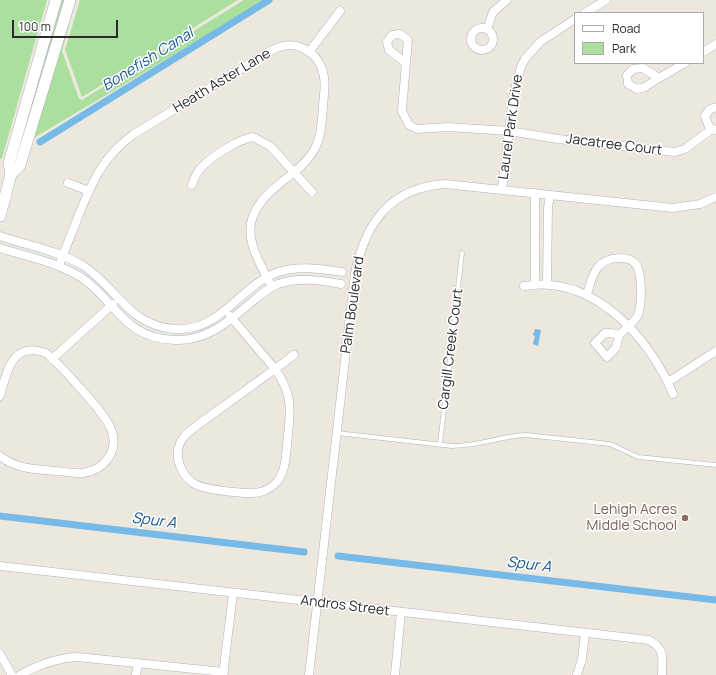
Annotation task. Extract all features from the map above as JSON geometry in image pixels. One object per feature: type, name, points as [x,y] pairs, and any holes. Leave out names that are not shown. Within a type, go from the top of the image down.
[{"type":"main road","points":[[0,216],[11,174],[9,163],[56,0]]},
{"type":"main road","points":[[11,174],[20,165],[70,0]]},
{"type":"street","points":[[486,28],[493,12],[507,0]]},
{"type":"street","points":[[587,12],[606,0]]},
{"type":"street","points":[[272,287],[257,258],[250,237],[252,218],[256,209],[268,194],[304,163],[314,151],[320,128],[325,75],[319,62],[309,52],[340,11]]},
{"type":"street","name":"Laurel Park Drive","points":[[502,189],[515,87],[525,59],[540,42],[574,20]]},
{"type":"street","points":[[704,51],[716,44]]},
{"type":"street","name":"Heath Aster Lane","points":[[59,266],[89,191],[104,162],[117,147],[134,134],[278,47],[294,45],[309,52]]},
{"type":"street","name":"Jacatree Court","points":[[406,64],[402,111],[409,125],[417,128],[509,131],[558,139],[675,152],[685,149],[714,130],[706,124],[706,116],[709,110],[716,107]]},
{"type":"street","points":[[659,78],[683,64]]},
{"type":"street","points":[[192,185],[202,166],[230,146],[245,138],[253,137],[262,140],[276,152],[312,192]]},
{"type":"street","points":[[68,184],[89,191]]},
{"type":"street","name":"Palm Boulevard","points":[[309,675],[355,273],[362,244],[369,229],[379,216],[395,201],[410,192],[428,186],[445,184],[460,184],[673,208],[700,204],[716,197]]},
{"type":"street","points":[[534,284],[535,193]]},
{"type":"street","points":[[547,283],[548,208],[550,195]]},
{"type":"street","points":[[0,236],[62,256],[93,273],[137,317],[152,324],[176,329],[204,324],[225,311],[256,284],[267,277],[293,269],[320,269],[342,272]]},
{"type":"street","points":[[0,248],[59,266],[83,279],[130,325],[141,332],[161,339],[174,340],[207,335],[232,320],[272,287],[298,280],[319,280],[341,284]]},
{"type":"street","points":[[587,294],[597,268],[606,260],[614,258],[632,261],[637,266],[641,293],[638,315],[619,335]]},
{"type":"street","points":[[319,280],[320,269]]},
{"type":"street","points":[[524,286],[547,283],[568,287],[587,294],[629,326],[653,356],[673,394]]},
{"type":"street","points":[[52,359],[119,300]]},
{"type":"street","points":[[225,311],[275,369],[287,389],[290,413],[285,462],[282,474],[276,483],[262,491],[255,493],[209,488],[193,483],[187,478],[179,464],[179,446],[183,438],[195,427],[275,369],[294,355]]},
{"type":"street","points":[[0,396],[8,369],[20,353],[28,350],[38,350],[46,353],[106,420],[111,428],[114,447],[110,456],[98,469],[82,473],[15,465],[0,456]]},
{"type":"street","points":[[668,382],[716,352]]},
{"type":"street","name":"Andros Street","points":[[0,566],[648,640],[658,645],[662,654],[662,675]]},
{"type":"street","points":[[20,675],[39,665],[65,658],[95,658],[224,674],[233,592]]},
{"type":"street","points":[[395,675],[401,612]]},
{"type":"street","points":[[577,675],[582,658],[585,633]]},
{"type":"street","points":[[0,654],[12,675]]},
{"type":"street","points":[[136,675],[138,663]]},
{"type":"lane","name":"Cargill Creek Court","points":[[440,444],[462,253]]},
{"type":"lane","points":[[337,433],[469,446],[514,435],[526,435],[610,444],[638,457],[716,466]]},
{"type":"green space","points":[[0,0],[47,0],[2,158],[0,159]]},
{"type":"green space","points":[[60,0],[66,0],[22,145],[18,148]]},
{"type":"green space","points":[[74,0],[76,0],[62,51],[79,99],[82,100],[244,0],[266,0],[32,139]]},
{"type":"green space","points":[[80,0],[238,0],[82,97],[65,50]]},
{"type":"water","points":[[535,329],[541,330],[538,346],[533,344]]},
{"type":"waterway","name":"Bonefish Canal","points":[[40,142],[269,0]]},
{"type":"waterway","name":"Spur A","points":[[0,516],[304,552]]},
{"type":"waterway","name":"Spur A","points":[[338,556],[716,600]]},
{"type":"place","name":"Lehigh Acres Middle School","points":[[685,518]]}]
